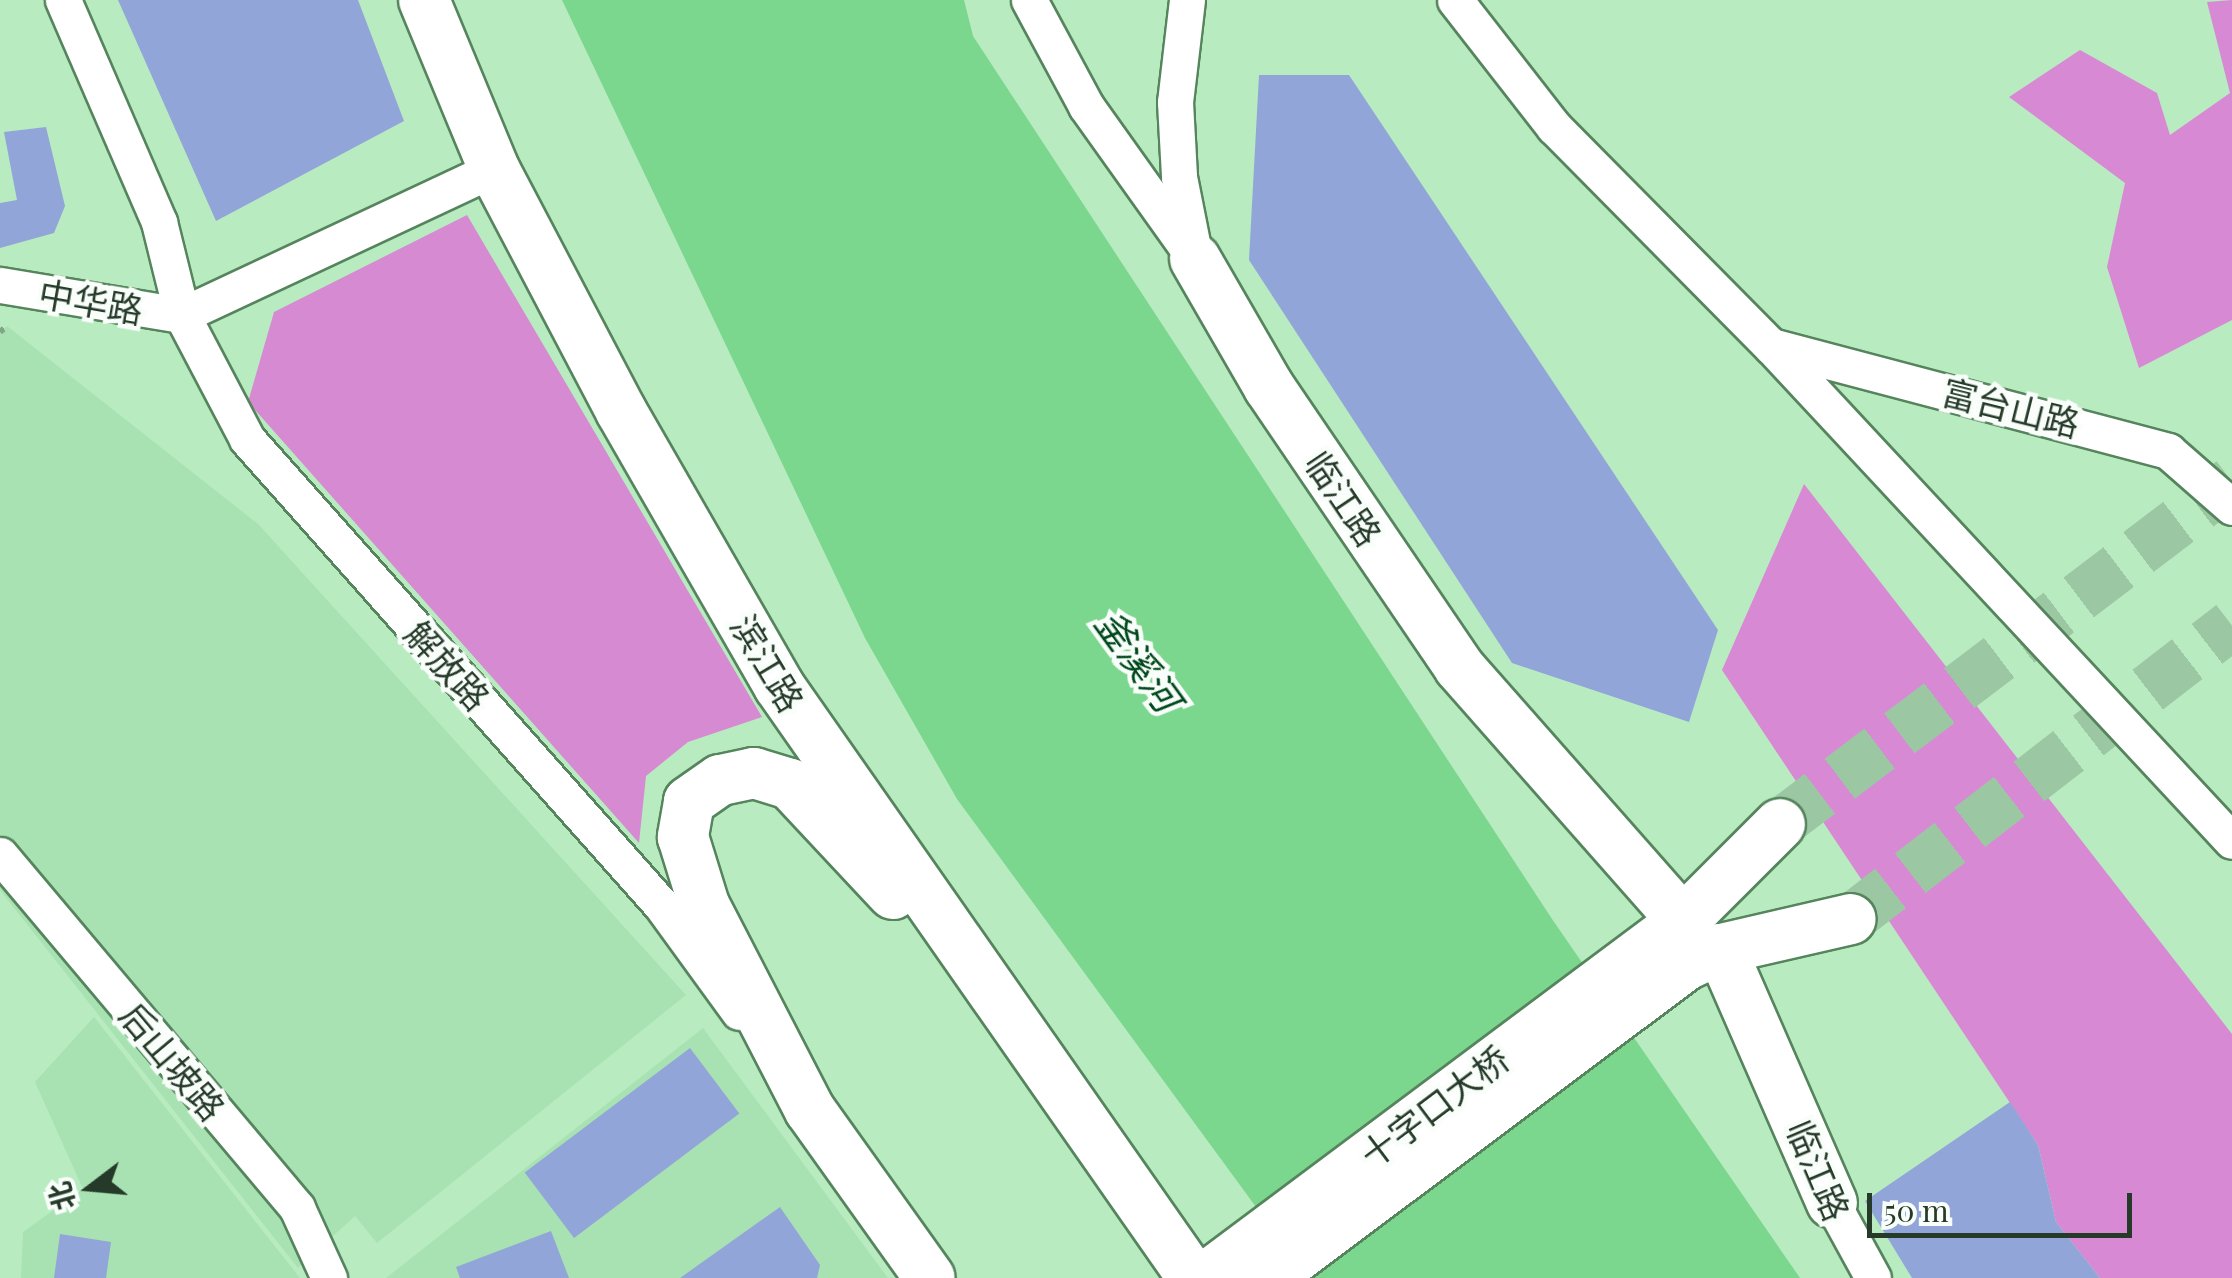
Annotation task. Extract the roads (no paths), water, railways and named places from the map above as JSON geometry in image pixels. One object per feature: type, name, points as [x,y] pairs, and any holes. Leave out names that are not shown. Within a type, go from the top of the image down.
[{"type":"main road","name":"滨江路","points":[[424,0],[494,169],[622,411],[779,686],[963,954],[1194,1278]]},
{"type":"main road","name":"临江路","points":[[1195,259],[1269,387],[1459,667],[1688,942],[1832,1203]]},
{"type":"main road","points":[[810,1110],[704,905],[683,837],[690,802],[720,780],[754,774],[790,784],[884,888],[963,954]]},
{"type":"main road","points":[[1688,942],[1780,824]]},
{"type":"main road","points":[[1688,942],[1851,918]]},
{"type":"main road","name":"十字口大桥","points":[[1204,1278],[1688,942]]},
{"type":"main road","name":"十字口大桥","points":[[1268,1278],[1688,942]]},
{"type":"main road","name":"解放路","points":[[810,1110],[930,1278]]},
{"type":"street","name":"解放路","points":[[63,0],[159,222],[182,316],[247,438],[662,906],[810,1110]]},
{"type":"street","points":[[1028,0],[1086,106],[1195,259]]},
{"type":"street","name":"临江路","points":[[1187,0],[1176,102],[1178,177],[1195,259]]},
{"type":"street","points":[[1455,0],[1554,127],[1771,346],[2232,841]]},
{"type":"street","points":[[182,316],[494,169]]},
{"type":"street","name":"中华路","points":[[0,285],[182,316]]},
{"type":"street","name":"富台山路","points":[[1771,346],[2168,451],[2232,507]]},
{"type":"street","name":"后山坡路","points":[[0,855],[297,1208],[329,1278]]},
{"type":"street","name":"临江路","points":[[1832,1203],[1874,1278]]},
{"type":"water","name":"釜溪河","points":[[562,0],[964,0],[973,36],[1552,919],[1800,1278],[1308,1278],[957,799],[865,638]]},
{"type":"tunnel","points":[[1780,824],[2232,481]]},
{"type":"tunnel","points":[[1851,919],[2232,625]]}]
